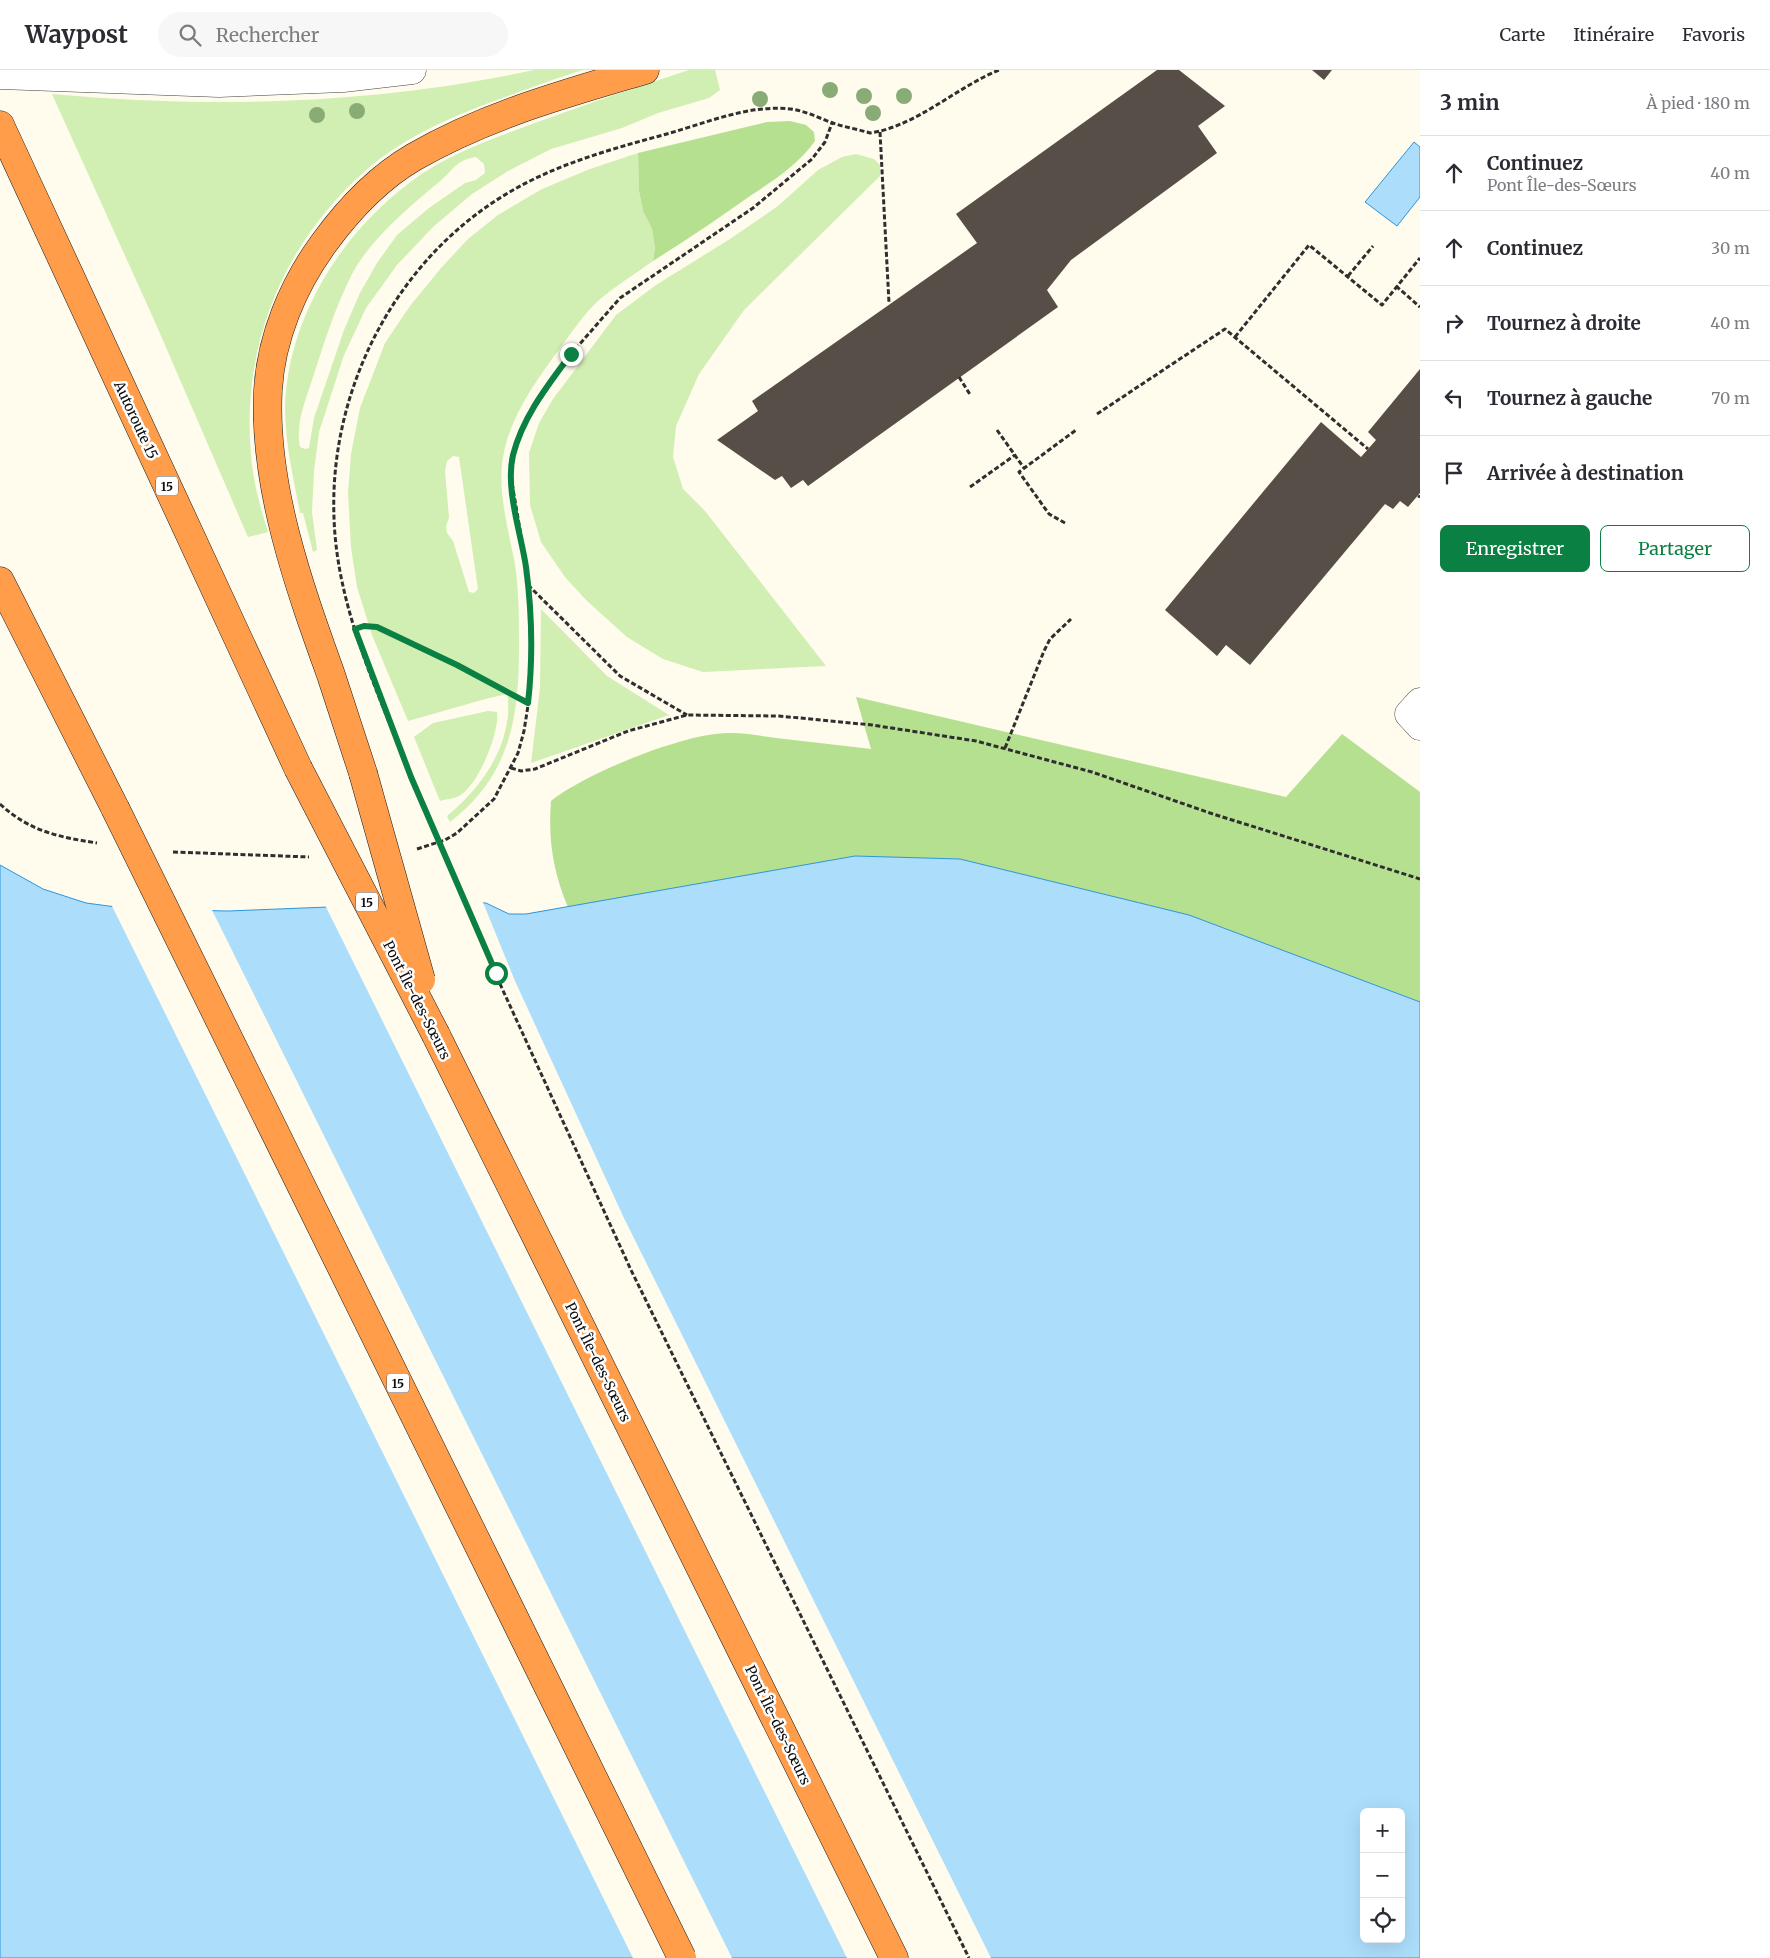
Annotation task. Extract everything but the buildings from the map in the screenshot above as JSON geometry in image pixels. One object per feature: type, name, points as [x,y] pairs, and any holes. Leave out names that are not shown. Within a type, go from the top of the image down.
[{"type":"highway","points":[[436,1035],[363,773],[300,586],[276,490],[268,425],[268,388],[273,354],[282,322],[296,290],[315,256],[334,229],[358,201],[386,176],[412,158],[493,118],[537,102],[645,70]]},
{"type":"highway","name":"Autoroute 15","points":[[6,137],[298,768]]},
{"type":"highway","name":"15","points":[[0,581],[115,808],[682,1958]]},
{"type":"highway","name":"Pont Île-des-Sœurs","points":[[298,768],[436,1035],[894,1958]]},
{"type":"street","points":[[0,75],[219,83],[343,78],[412,70]]},
{"type":"street","points":[[1420,702],[1409,714],[1420,726]]},
{"type":"path","points":[[969,1958],[631,1270],[496,973],[411,777],[355,629],[340,571],[334,518],[337,455],[341,427],[359,369],[379,328],[417,273],[437,251],[479,212],[504,195],[557,168],[590,156],[750,111],[790,109],[870,133],[880,132],[898,127],[958,91],[999,70]]},
{"type":"path","points":[[414,850],[438,843],[457,833],[494,798],[518,753],[524,731],[528,703],[531,628],[528,585],[511,477],[513,457],[518,438],[538,399],[571,354],[620,298],[753,208],[812,159],[825,142],[832,123]]},
{"type":"path","points":[[880,132],[889,303]]},
{"type":"path","points":[[1235,337],[1309,245],[1382,305],[1420,258]]},
{"type":"path","points":[[1348,276],[1373,246]]},
{"type":"path","points":[[1396,286],[1420,307]]},
{"type":"path","points":[[1097,414],[1225,329],[1368,449]]},
{"type":"path","points":[[959,377],[972,396]]},
{"type":"path","points":[[997,430],[1024,468]]},
{"type":"path","points":[[1065,523],[1049,514],[1018,472],[1076,430]]},
{"type":"path","points":[[970,487],[1015,456]]},
{"type":"path","points":[[528,585],[620,676],[687,715]]},
{"type":"path","points":[[1005,748],[1044,650],[1050,639],[1071,619]]},
{"type":"path","points":[[355,629],[364,626],[377,627],[457,665],[528,703]]},
{"type":"path","points":[[511,768],[521,771],[535,769],[628,731],[687,715],[779,716],[863,724],[976,741],[1092,772],[1210,813],[1420,879]]},
{"type":"path","points":[[0,804],[16,818],[48,833],[105,844]]},
{"type":"path","points":[[169,852],[317,857]]},
{"type":"green space","points":[[534,70],[583,70],[460,114],[400,145],[365,171],[336,200],[311,231],[290,264],[274,299],[261,336],[253,374],[250,414],[251,455],[257,494],[268,532],[248,537],[155,322],[52,94],[112,99],[173,101],[294,100],[415,90]]},
{"type":"green space","points":[[689,70],[715,70],[720,90],[709,98],[658,113],[622,128],[551,149],[508,171],[472,194],[434,226],[397,265],[366,308],[344,355],[319,432],[314,471],[312,512],[317,550],[313,552],[303,513],[300,513],[290,460],[285,412],[287,380],[294,348],[311,303],[320,285],[354,235],[397,192],[441,162],[501,135]],"holes":[[[476,157],[484,164],[485,173],[476,180],[465,183],[429,208],[397,235],[377,263],[360,293],[344,330],[314,418],[309,448],[300,447],[299,429],[304,403],[335,313],[345,288],[359,263],[390,225],[455,166],[463,160]]]},
{"type":"green space","points":[[790,121],[806,125],[814,132],[815,141],[809,149],[768,184],[653,261],[655,248],[652,229],[643,211],[639,191],[638,153],[767,122]]},
{"type":"green space","points":[[638,153],[639,191],[643,211],[652,229],[655,248],[653,261],[611,290],[578,323],[533,386],[511,427],[503,457],[502,484],[504,511],[515,565],[518,595],[519,671],[517,696],[507,743],[499,764],[487,785],[450,822],[447,816],[477,786],[486,774],[499,749],[508,719],[508,694],[408,721],[372,635],[357,587],[351,547],[348,493],[351,454],[360,408],[385,343],[410,306],[468,239],[498,215],[542,189],[590,169]],"holes":[[[453,456],[459,457],[478,589],[474,593],[469,592],[453,541],[447,533],[446,526],[449,518],[445,471],[447,461]]]},
{"type":"green space","points":[[856,154],[874,159],[880,165],[880,176],[744,310],[699,374],[676,426],[673,457],[683,489],[705,511],[826,666],[703,672],[663,659],[627,637],[586,600],[565,577],[541,542],[530,505],[529,453],[539,423],[553,399],[616,315],[656,285],[730,239],[778,206],[818,170],[842,157]]},
{"type":"green space","points":[[541,609],[607,676],[669,715],[531,763],[540,688]]},
{"type":"green space","points":[[856,697],[1286,797],[1342,734],[1420,792],[1420,1002],[1189,915],[960,859],[855,856],[568,907],[555,868],[550,829],[551,801],[566,790],[637,756],[689,739],[712,734],[742,734],[871,749]]},
{"type":"green space","points":[[488,711],[497,712],[497,721],[491,745],[480,770],[466,790],[459,796],[440,801],[414,737],[433,723]]},
{"type":"water","points":[[1414,142],[1420,147],[1420,197],[1397,226],[1365,202]]},
{"type":"water","points":[[855,856],[960,859],[1189,915],[1420,1002],[1420,1958],[0,1958],[0,865],[43,889],[86,903],[131,909],[228,911],[454,902],[486,903],[509,914],[526,914]]},
{"type":"pier","points":[[482,900],[515,981],[623,1216],[991,1958],[847,1958],[325,905]]},
{"type":"pier","points":[[111,904],[211,908],[732,1958],[633,1958]]},
{"type":"route","points":[[496,973],[411,777],[355,629],[364,626],[377,627],[457,665],[528,703],[530,693],[531,628],[526,565],[511,477],[513,457],[518,438],[538,399],[571,354]]}]
